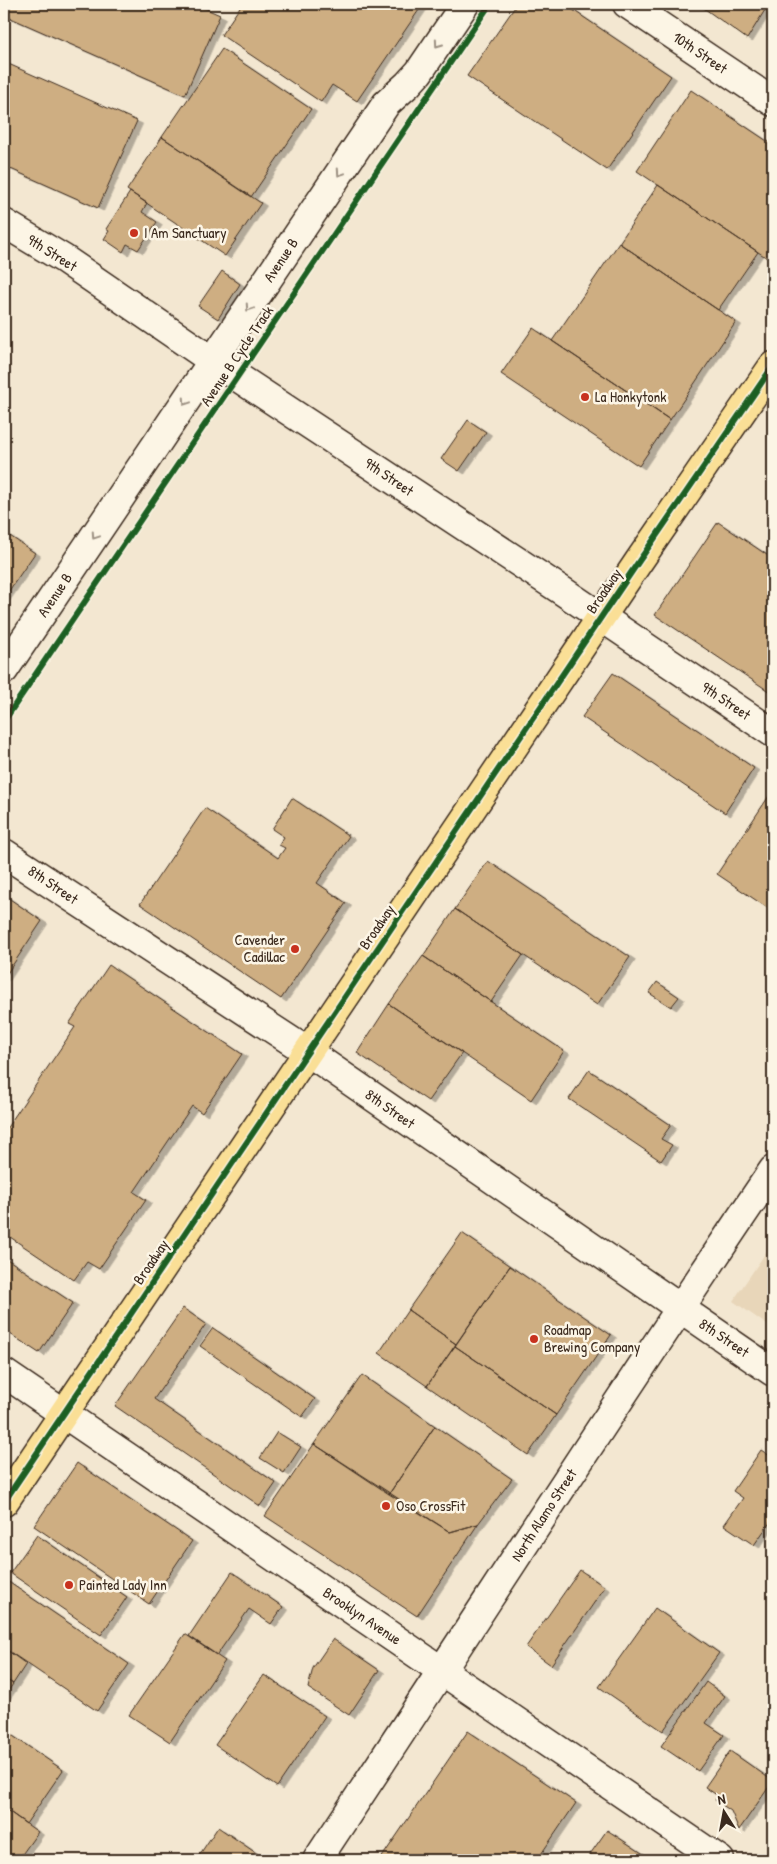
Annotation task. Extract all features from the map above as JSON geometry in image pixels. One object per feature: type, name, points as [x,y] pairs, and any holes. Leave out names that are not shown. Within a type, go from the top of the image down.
[{"type":"main road","name":"Broadway","points":[[4,1502],[773,366]]},
{"type":"street","name":"Avenue B","points":[[4,670],[386,104],[419,72],[465,4]]},
{"type":"street","name":"10th Street","points":[[627,4],[773,102]]},
{"type":"street","name":"9th Street","points":[[4,223],[64,260],[773,733]]},
{"type":"street","name":"8th Street","points":[[4,852],[110,924],[308,1052],[773,1372]]},
{"type":"street","name":"North Alamo Street","points":[[317,1860],[443,1671],[679,1307],[773,1170]]},
{"type":"street","name":"Brooklyn Avenue","points":[[4,1373],[720,1860]]},
{"type":"shaded area","points":[[773,1242],[773,1329],[733,1301]]},
{"type":"building","points":[[4,4],[195,4],[220,15],[185,95],[4,15]]},
{"type":"building","points":[[242,4],[423,4],[357,101],[332,85],[321,102],[221,35]]},
{"type":"building","points":[[517,4],[564,4],[671,76],[607,170],[467,76]]},
{"type":"building","points":[[698,4],[773,4],[773,7],[765,10],[747,39]]},
{"type":"building","points":[[222,49],[311,109],[251,197],[162,137]]},
{"type":"building","points":[[4,62],[137,121],[98,208],[4,166]]},
{"type":"building","points":[[691,90],[773,145],[773,262],[637,171]]},
{"type":"building","points":[[162,137],[261,203],[225,256],[127,190]]},
{"type":"building","points":[[658,185],[758,252],[718,310],[619,243]]},
{"type":"building","points":[[130,192],[147,203],[142,212],[157,222],[138,250],[127,244],[123,252],[104,239],[109,231],[106,229]]},
{"type":"building","points":[[619,243],[736,322],[670,420],[552,341]]},
{"type":"building","points":[[222,271],[240,284],[218,319],[198,306]]},
{"type":"building","name":"La Honkytonk","points":[[533,328],[670,420],[639,466],[501,374]]},
{"type":"building","points":[[468,420],[486,432],[459,471],[441,459]]},
{"type":"building","points":[[718,522],[773,559],[773,694],[655,615]]},
{"type":"building","points":[[4,532],[35,553],[4,598]]},
{"type":"building","points":[[613,673],[754,768],[725,813],[582,717]]},
{"type":"building","points":[[773,790],[773,903],[769,909],[717,874]]},
{"type":"building","points":[[292,798],[349,836],[317,883],[346,903],[281,999],[140,904],[205,808],[278,858],[285,848],[279,845],[284,837],[272,829]]},
{"type":"building","points":[[488,861],[630,957],[597,1005],[455,909]]},
{"type":"building","points":[[4,895],[42,921],[4,978]]},
{"type":"building","points":[[455,909],[523,955],[491,1002],[423,956]]},
{"type":"building","points":[[423,956],[564,1051],[531,1100],[389,1004]]},
{"type":"building","points":[[109,965],[242,1054],[202,1113],[192,1106],[134,1192],[146,1200],[99,1269],[87,1262],[74,1280],[4,1233],[4,1132],[75,1027],[69,1024]]},
{"type":"building","points":[[657,982],[679,997],[671,1007],[649,993]]},
{"type":"building","points":[[389,1004],[462,1053],[428,1101],[357,1053]]},
{"type":"building","points":[[589,1070],[671,1125],[661,1139],[672,1145],[661,1161],[569,1099]]},
{"type":"building","points":[[462,1233],[510,1266],[456,1344],[408,1310]]},
{"type":"building","points":[[4,1257],[73,1303],[39,1353],[4,1330]]},
{"type":"building","name":"Roadmap Brewing Company","points":[[510,1266],[611,1335],[556,1415],[455,1346]]},
{"type":"building","points":[[183,1308],[206,1324],[154,1399],[276,1483],[260,1506],[115,1406]]},
{"type":"building","points":[[408,1310],[456,1344],[427,1386],[379,1353]]},
{"type":"building","points":[[213,1328],[315,1399],[302,1417],[200,1346]]},
{"type":"building","points":[[455,1346],[556,1415],[528,1455],[427,1386]]},
{"type":"building","points":[[362,1375],[435,1426],[389,1494],[314,1444]]},
{"type":"building","points":[[435,1426],[512,1479],[478,1524],[450,1532],[389,1494]]},
{"type":"building","points":[[277,1432],[301,1447],[284,1473],[260,1458]]},
{"type":"building","points":[[314,1444],[450,1532],[478,1524],[417,1616],[265,1516]]},
{"type":"building","points":[[761,1450],[773,1458],[773,1520],[754,1545],[724,1525],[743,1498],[733,1491]]},
{"type":"building","points":[[77,1463],[192,1541],[149,1604],[34,1526]]},
{"type":"building","name":"Painted Lady Inn","points":[[37,1535],[127,1597],[101,1635],[10,1573]]},
{"type":"building","points":[[580,1570],[605,1587],[551,1665],[526,1647]]},
{"type":"building","points":[[232,1572],[283,1607],[271,1624],[249,1609],[217,1655],[189,1636]]},
{"type":"building","points":[[4,1579],[129,1664],[97,1711],[4,1648]]},
{"type":"building","points":[[655,1608],[719,1653],[663,1731],[599,1687]]},
{"type":"building","points":[[185,1634],[225,1661],[170,1742],[129,1715]]},
{"type":"building","points":[[333,1639],[379,1670],[349,1715],[308,1688],[313,1668]]},
{"type":"building","points":[[4,1648],[26,1664],[13,1684],[4,1678]]},
{"type":"building","points":[[264,1675],[325,1716],[277,1787],[215,1745]]},
{"type":"building","points":[[4,1678],[13,1684],[4,1697]]},
{"type":"building","points":[[706,1682],[725,1696],[706,1723],[724,1735],[698,1771],[661,1746]]},
{"type":"building","points":[[4,1730],[63,1770],[26,1824],[4,1808]]},
{"type":"building","points":[[468,1731],[576,1803],[537,1860],[380,1860]]},
{"type":"building","points":[[730,1751],[773,1781],[739,1830],[731,1811],[715,1800],[718,1796],[705,1787]]},
{"type":"building","points":[[4,1808],[38,1832],[18,1860],[4,1860]]},
{"type":"building","points":[[218,1827],[259,1855],[255,1860],[196,1860]]},
{"type":"building","points":[[607,1830],[648,1857],[646,1860],[586,1860]]},
{"type":"cycle path","name":"Avenue B Cycle Track","points":[[4,721],[490,4]]},
{"type":"cycle path","points":[[4,1502],[639,561],[773,366]]},
{"type":"place","name":"I Am Sanctuary","points":[[134,233]]},
{"type":"place","name":"La Honkytonk","points":[[585,397]]},
{"type":"place","name":"Cavender Cadillac","points":[[295,949]]},
{"type":"place","name":"Roadmap Brewing Company","points":[[534,1339]]},
{"type":"place","name":"Oso CrossFit","points":[[386,1506]]},
{"type":"place","name":"Painted Lady Inn","points":[[69,1585]]}]
